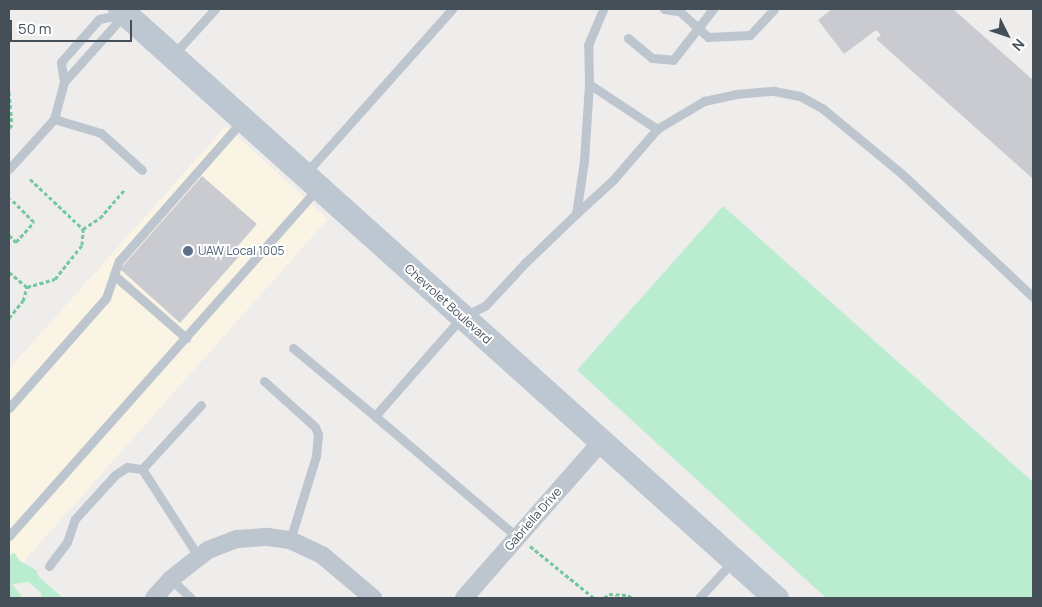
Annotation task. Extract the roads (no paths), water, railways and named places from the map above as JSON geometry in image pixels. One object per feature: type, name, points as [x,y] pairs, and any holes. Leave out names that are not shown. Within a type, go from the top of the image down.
[{"type":"main road","name":"Chevrolet Boulevard","points":[[125,10],[172,56],[776,598]]},
{"type":"street","name":"Gabriella Drive","points":[[464,598],[524,541],[602,441]]},
{"type":"street","points":[[154,598],[171,579],[198,556],[220,544],[236,539],[268,537],[290,540],[322,555],[373,598]]},
{"type":"lane","points":[[172,56],[215,9]]},
{"type":"lane","points":[[9,536],[186,338],[311,181],[452,9]]},
{"type":"lane","points":[[576,214],[584,161],[589,84],[588,46],[603,9]]},
{"type":"lane","points":[[664,9],[666,11],[677,10],[708,37],[750,35],[774,9]]},
{"type":"lane","points":[[628,38],[652,58],[672,60],[713,9]]},
{"type":"lane","points":[[64,82],[125,10]]},
{"type":"lane","points":[[9,168],[54,119],[64,82],[61,62],[99,19],[125,10]]},
{"type":"lane","points":[[589,84],[657,129]]},
{"type":"lane","points":[[375,416],[462,317],[485,306],[525,263],[613,180],[657,129],[704,101],[736,94],[774,91],[800,96],[822,108],[902,174],[1033,296]]},
{"type":"lane","points":[[54,119],[102,133],[142,170]]},
{"type":"lane","points":[[9,408],[106,298],[119,261],[244,120]]},
{"type":"lane","points":[[114,275],[186,338]]},
{"type":"lane","points":[[293,348],[524,541]]},
{"type":"lane","points":[[264,382],[315,427],[318,434],[316,456],[290,540]]},
{"type":"lane","points":[[142,469],[201,405]]},
{"type":"lane","points":[[49,566],[67,542],[75,519],[115,475],[127,467],[142,469],[198,556]]},
{"type":"lane","points":[[699,598],[733,561]]},
{"type":"lane","points":[[171,579],[191,598]]},
{"type":"place","name":"UAW Local 1005","points":[[188,251]]}]
